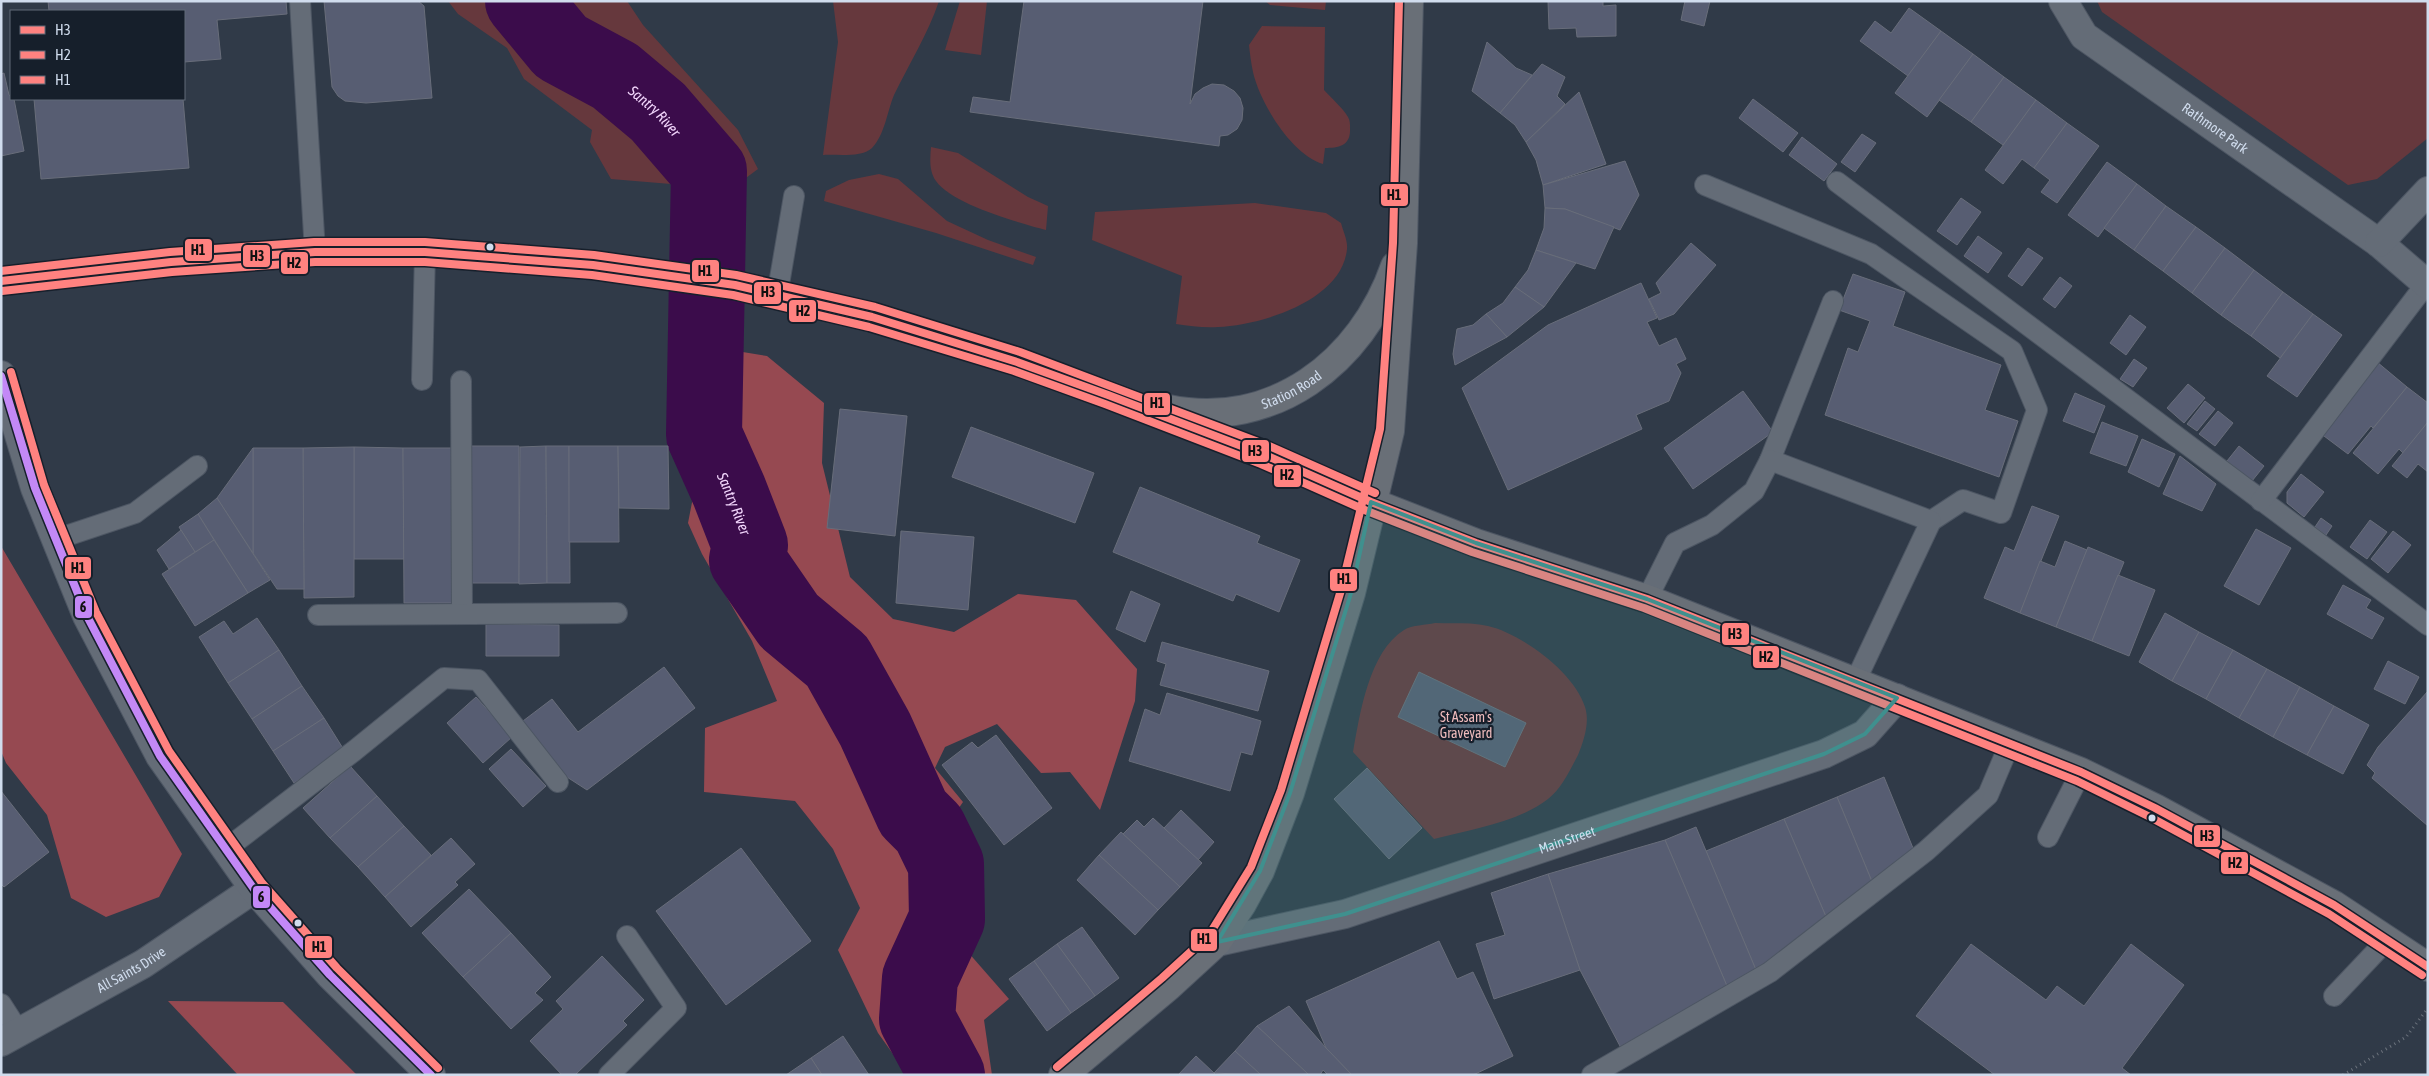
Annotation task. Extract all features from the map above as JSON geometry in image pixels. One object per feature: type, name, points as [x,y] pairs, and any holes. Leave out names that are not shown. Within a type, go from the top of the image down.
[{"type":"main road","name":"Station Road","points":[[1371,502],[1390,431],[1403,243],[1409,1]]},
{"type":"main road","name":"Station Road","points":[[1108,396],[1182,412],[1228,412],[1270,403],[1298,391],[1332,365],[1361,330],[1389,283],[1403,243]]},
{"type":"main road","points":[[1,281],[171,262],[315,252],[425,252],[593,265],[736,285],[872,317],[1017,362],[1265,455],[1371,502],[1476,543],[1647,599],[2081,772],[2163,812],[2334,904],[2428,967]]},
{"type":"main road","points":[[1063,1075],[1169,986],[1217,942],[1260,872],[1290,793],[1351,593],[1371,502]]},
{"type":"street","name":"Rathmore Park","points":[[2063,1],[2084,36],[2379,243],[2427,285]]},
{"type":"street","points":[[2379,243],[2428,191]]},
{"type":"street","points":[[1,374],[35,488],[58,538],[87,616],[160,756],[254,889],[330,975],[431,1075]]},
{"type":"street","name":"Main Street","points":[[1217,942],[1345,914],[1824,754],[1865,734],[1897,698]]},
{"type":"street","name":"All Saints Drive","points":[[10,1037],[143,964],[254,889]]},
{"type":"lane","points":[[300,1],[315,252]]},
{"type":"lane","points":[[1838,182],[2261,502],[2428,625]]},
{"type":"lane","points":[[1705,185],[1871,254],[2012,351],[2037,410],[2001,513],[1963,500],[1931,521],[1855,682]]},
{"type":"lane","points":[[777,296],[794,196]]},
{"type":"lane","points":[[422,380],[425,252]]},
{"type":"lane","points":[[2261,502],[2427,285]]},
{"type":"lane","points":[[1647,599],[1675,543],[1712,525],[1754,491],[1770,460],[1833,301]]},
{"type":"lane","points":[[461,381],[462,614]]},
{"type":"lane","points":[[1770,460],[1931,521]]},
{"type":"lane","points":[[58,538],[135,513],[197,466]]},
{"type":"lane","points":[[318,615],[617,613]]},
{"type":"lane","points":[[226,849],[253,826],[354,751],[444,678],[478,680],[558,782]]},
{"type":"lane","points":[[1592,1075],[1770,972],[1926,851],[1988,795],[2010,743]]},
{"type":"lane","points":[[2048,837],[2081,772]]},
{"type":"lane","points":[[609,1075],[676,1008],[627,936]]},
{"type":"lane","points":[[2334,996],[2387,940]]},
{"type":"lane","points":[[1,1004],[10,1037]]},
{"type":"path","points":[[2343,1075],[2406,1037],[2428,1008]]},
{"type":"highlighted area","points":[[1371,502],[1476,543],[1647,599],[1897,698],[1865,734],[1824,754],[1345,914],[1217,942],[1260,871],[1290,793],[1351,593]]},
{"type":"green space","points":[[448,1],[627,1],[643,25],[738,130],[758,169],[731,189],[611,179],[590,142],[592,130],[524,79],[507,48],[458,14]]},
{"type":"green space","points":[[833,1],[939,1],[924,37],[894,95],[880,136],[872,148],[862,153],[849,155],[823,155],[838,42]]},
{"type":"green space","points":[[960,1],[987,1],[981,55],[945,50]]},
{"type":"green space","points":[[1265,1],[1326,1],[1325,10],[1270,5]]},
{"type":"green space","points":[[2097,1],[2428,1],[2428,138],[2377,179],[2348,185],[2102,12]]},
{"type":"green space","points":[[1262,26],[1325,27],[1324,90],[1346,113],[1349,119],[1350,134],[1343,145],[1325,148],[1323,164],[1300,150],[1289,139],[1262,98],[1253,72],[1249,45]]},
{"type":"green space","points":[[931,147],[958,153],[1028,197],[1048,206],[1046,230],[987,212],[944,189],[936,181],[932,173]]},
{"type":"green space","points":[[879,174],[898,179],[947,221],[988,240],[1036,257],[1033,265],[936,233],[824,201],[826,191],[849,180]]},
{"type":"green space","points":[[1255,203],[1326,213],[1341,223],[1347,246],[1342,267],[1331,283],[1297,307],[1256,321],[1213,327],[1176,324],[1182,276],[1092,240],[1095,212]]},
{"type":"green space","name":"St Assam's Graveyard","points":[[1435,623],[1488,626],[1501,630],[1531,646],[1545,656],[1570,681],[1585,707],[1587,725],[1578,755],[1569,773],[1548,799],[1536,807],[1508,820],[1434,839],[1353,752],[1363,702],[1374,668],[1382,653],[1392,640],[1407,628]]},
{"type":"shaded area","points":[[682,342],[767,356],[824,403],[822,463],[850,577],[893,619],[954,632],[1018,594],[1076,600],[1137,669],[1135,701],[1100,810],[1070,772],[1041,773],[997,724],[945,747],[935,768],[963,802],[948,824],[974,888],[967,951],[1009,999],[984,1020],[992,1075],[908,1075],[878,1033],[838,950],[860,908],[833,849],[795,801],[704,792],[705,728],[777,701],[752,641],[702,554],[688,523],[695,487],[670,420],[671,358]]},
{"type":"shaded area","points":[[1,546],[182,854],[159,897],[106,917],[71,898],[47,815],[6,763],[1,751]]},
{"type":"shaded area","points":[[168,1001],[283,1002],[357,1075],[238,1075]]},
{"type":"building","points":[[48,1],[286,1],[287,14],[217,20],[221,59],[185,62],[185,10],[49,10]]},
{"type":"building","points":[[324,1],[418,1],[424,6],[432,98],[366,103],[345,101],[338,96],[332,87]]},
{"type":"building","points":[[1024,1],[1203,1],[1190,104],[1195,94],[1203,88],[1212,84],[1224,85],[1234,91],[1240,98],[1243,108],[1242,120],[1237,129],[1228,135],[1220,136],[1219,146],[970,112],[973,97],[1010,102]]},
{"type":"building","points":[[1548,1],[1603,1],[1603,6],[1616,5],[1616,36],[1577,37],[1576,28],[1549,29]]},
{"type":"building","points":[[1685,1],[1710,1],[1704,26],[1681,20]]},
{"type":"building","points":[[1909,8],[1941,31],[1908,76],[1860,41],[1875,21],[1891,33]]},
{"type":"building","points":[[1941,31],[1973,54],[1927,117],[1895,93]]},
{"type":"building","points":[[1487,42],[1516,68],[1532,75],[1500,113],[1472,91]]},
{"type":"building","points":[[1973,54],[2004,77],[1971,122],[1939,100]]},
{"type":"building","points":[[1542,64],[1565,77],[1557,96],[1565,104],[1526,142],[1515,125],[1500,113]]},
{"type":"building","points":[[4,73],[10,100],[14,100],[24,151],[1,156],[1,74]]},
{"type":"building","points":[[2004,77],[2036,100],[2003,145],[1971,122]]},
{"type":"building","points":[[1579,92],[1606,164],[1543,185],[1536,160],[1526,142]]},
{"type":"building","points":[[1753,99],[1798,133],[1783,152],[1739,118]]},
{"type":"building","points":[[34,100],[183,100],[189,168],[41,179]]},
{"type":"building","points":[[2036,100],[2067,123],[2034,168],[2022,159],[2003,184],[1985,170]]},
{"type":"building","points":[[2067,123],[2099,146],[2057,203],[2041,192],[2050,180],[2034,168]]},
{"type":"building","points":[[1862,134],[1876,143],[1855,172],[1841,162]]},
{"type":"building","points":[[1802,137],[1837,164],[1824,181],[1789,155]]},
{"type":"building","points":[[1625,161],[1639,195],[1620,230],[1565,209],[1545,208],[1543,185]]},
{"type":"building","points":[[2107,162],[2137,184],[2098,237],[2068,215]]},
{"type":"building","points":[[2137,184],[2166,206],[2134,250],[2104,228]]},
{"type":"building","points":[[1961,198],[1981,212],[1957,245],[1937,231]]},
{"type":"building","points":[[2166,206],[2196,227],[2163,271],[2134,250]]},
{"type":"building","points":[[1545,208],[1565,209],[1614,227],[1595,269],[1536,250],[1544,228]]},
{"type":"building","points":[[2196,227],[2225,248],[2192,293],[2163,271]]},
{"type":"building","points":[[1978,236],[2002,253],[1988,273],[1964,256]]},
{"type":"building","points":[[1691,243],[1716,265],[1674,314],[1659,320],[1649,299],[1661,293],[1656,283]]},
{"type":"building","points":[[2028,248],[2043,258],[2022,286],[2008,276]]},
{"type":"building","points":[[2225,248],[2254,270],[2221,315],[2192,293]]},
{"type":"building","points":[[1536,250],[1576,263],[1544,307],[1515,287],[1528,270]]},
{"type":"building","points":[[2254,270],[2283,292],[2251,336],[2221,315]]},
{"type":"building","points":[[1853,274],[1905,292],[1893,326],[2001,365],[1985,410],[2018,421],[1999,477],[1825,415],[1848,348],[1858,352],[1870,321],[1839,310]]},
{"type":"building","points":[[2060,277],[2072,286],[2055,308],[2043,299]]},
{"type":"building","points":[[1641,283],[1657,318],[1647,322],[1659,346],[1676,338],[1686,359],[1676,364],[1681,373],[1669,401],[1636,415],[1642,429],[1508,490],[1462,388],[1548,325]]},
{"type":"building","points":[[1515,287],[1544,307],[1507,337],[1486,314],[1503,303]]},
{"type":"building","points":[[2283,292],[2313,314],[2280,358],[2251,336]]},
{"type":"building","points":[[1486,314],[1507,337],[1455,365],[1453,354],[1457,329],[1473,325]]},
{"type":"building","points":[[2313,314],[2342,335],[2297,397],[2267,376]]},
{"type":"building","points":[[2130,315],[2146,327],[2126,355],[2110,343]]},
{"type":"building","points":[[2134,359],[2147,368],[2133,387],[2120,379]]},
{"type":"building","points":[[2377,362],[2407,387],[2373,428],[2371,426],[2348,454],[2320,433]]},
{"type":"building","points":[[2188,384],[2205,398],[2184,423],[2167,408]]},
{"type":"building","points":[[2407,387],[2428,403],[2428,422],[2403,453],[2399,449],[2378,474],[2353,453]]},
{"type":"building","points":[[1743,391],[1773,432],[1693,489],[1664,448]]},
{"type":"building","points":[[2075,393],[2105,406],[2094,433],[2063,421]]},
{"type":"building","points":[[2205,401],[2215,409],[2197,431],[2187,424]]},
{"type":"building","points":[[840,409],[907,416],[895,536],[827,528]]},
{"type":"building","points":[[2218,411],[2233,423],[2215,446],[2199,434]]},
{"type":"building","points":[[2102,422],[2138,436],[2126,466],[2090,453]]},
{"type":"building","points":[[2428,422],[2428,472],[2418,464],[2407,478],[2392,466]]},
{"type":"building","points":[[971,427],[1094,473],[1075,523],[952,477]]},
{"type":"building","points":[[2142,439],[2175,454],[2159,487],[2128,472]]},
{"type":"building","points":[[469,446],[519,446],[519,583],[470,583]]},
{"type":"building","points":[[546,446],[547,583],[519,584],[520,447]]},
{"type":"building","points":[[546,446],[569,446],[570,583],[547,583]]},
{"type":"building","points":[[569,446],[618,446],[619,542],[569,542]]},
{"type":"building","points":[[618,446],[668,446],[669,509],[619,508]]},
{"type":"building","points":[[2239,446],[2264,466],[2252,481],[2227,461]]},
{"type":"building","points":[[354,447],[403,448],[404,559],[354,559]]},
{"type":"building","points":[[354,447],[354,597],[304,598],[303,448]]},
{"type":"building","points":[[253,448],[303,448],[304,589],[277,589],[253,553]]},
{"type":"building","points":[[253,448],[253,553],[217,498]]},
{"type":"building","points":[[403,448],[454,448],[455,603],[404,603]]},
{"type":"building","points":[[2180,456],[2216,484],[2202,511],[2163,494]]},
{"type":"building","points":[[2301,474],[2324,492],[2304,517],[2287,503],[2287,492]]},
{"type":"building","points":[[1140,487],[1260,536],[1257,543],[1300,560],[1279,612],[1236,594],[1233,601],[1113,552]]},
{"type":"building","points":[[217,498],[270,580],[248,593],[198,514]]},
{"type":"building","points":[[2032,506],[2059,516],[2020,613],[1984,598],[2005,547],[2014,551]]},
{"type":"building","points":[[198,514],[214,540],[195,552],[179,527]]},
{"type":"building","points":[[2321,518],[2332,526],[2326,535],[2315,527]]},
{"type":"building","points":[[2370,520],[2387,532],[2367,559],[2350,547]]},
{"type":"building","points":[[2256,529],[2291,548],[2259,605],[2224,586]]},
{"type":"building","points":[[181,530],[195,552],[169,569],[157,550]]},
{"type":"building","points":[[901,531],[974,537],[968,610],[896,603]]},
{"type":"building","points":[[2393,531],[2411,545],[2388,573],[2371,559]]},
{"type":"building","points":[[214,540],[248,593],[195,626],[162,574]]},
{"type":"building","points":[[2065,541],[2087,550],[2056,627],[2020,613],[2040,561],[2055,567]]},
{"type":"building","points":[[2088,547],[2124,562],[2092,641],[2056,627]]},
{"type":"building","points":[[2118,575],[2155,590],[2129,656],[2092,641]]},
{"type":"building","points":[[2343,585],[2371,600],[2366,608],[2384,618],[2372,639],[2327,614]]},
{"type":"building","points":[[1131,591],[1160,604],[1145,642],[1116,629]]},
{"type":"building","points":[[2165,613],[2199,632],[2172,681],[2139,662]]},
{"type":"building","points":[[257,618],[279,650],[228,683],[199,637],[224,621],[233,634]]},
{"type":"building","points":[[486,624],[559,625],[559,656],[486,656]]},
{"type":"building","points":[[2199,632],[2233,650],[2206,699],[2172,681]]},
{"type":"building","points":[[1162,642],[1269,671],[1258,711],[1160,685],[1166,664],[1157,661]]},
{"type":"building","points":[[279,650],[302,686],[252,719],[228,683]]},
{"type":"building","points":[[2233,650],[2267,669],[2239,718],[2206,699]]},
{"type":"building","points":[[2388,661],[2419,677],[2405,704],[2374,689]]},
{"type":"building","points":[[664,667],[695,708],[587,790],[553,768],[519,724],[552,699],[578,732]]},
{"type":"building","points":[[2267,669],[2300,687],[2273,737],[2239,718]]},
{"type":"building","points":[[1419,672],[1526,723],[1505,767],[1398,717]]},
{"type":"building","points":[[302,686],[324,718],[273,751],[252,719]]},
{"type":"building","points":[[2300,687],[2334,706],[2307,755],[2273,737]]},
{"type":"building","points":[[2428,691],[2428,826],[2372,778],[2375,773],[2367,765],[2378,747]]},
{"type":"building","points":[[1167,693],[1261,721],[1252,755],[1241,752],[1230,791],[1129,761],[1145,709],[1160,715]]},
{"type":"building","points":[[476,697],[512,737],[483,763],[447,723]]},
{"type":"building","points":[[2334,706],[2369,725],[2343,774],[2307,755]]},
{"type":"building","points":[[324,718],[344,750],[294,783],[273,751]]},
{"type":"building","points":[[996,735],[1052,808],[1004,845],[942,765],[972,742],[978,748]]},
{"type":"building","points":[[511,749],[546,786],[523,807],[489,769]]},
{"type":"building","points":[[350,766],[377,796],[330,838],[303,808]]},
{"type":"building","points":[[1367,768],[1422,828],[1389,859],[1334,799]]},
{"type":"building","points":[[1884,777],[1915,853],[1873,884],[1837,797]]},
{"type":"building","points":[[1,791],[49,852],[4,887],[1,884]]},
{"type":"building","points":[[377,796],[404,826],[358,867],[330,838]]},
{"type":"building","points":[[1837,797],[1873,884],[1827,919],[1784,819]]},
{"type":"building","points":[[1181,810],[1214,842],[1198,860],[1164,828]]},
{"type":"building","points":[[1153,818],[1202,863],[1180,887],[1123,834],[1137,820],[1144,827]]},
{"type":"building","points":[[1784,819],[1827,919],[1756,970],[1706,851]]},
{"type":"building","points":[[404,826],[431,855],[385,897],[358,867]]},
{"type":"building","points":[[1696,827],[1756,970],[1727,986],[1665,840]]},
{"type":"building","points":[[1121,832],[1180,887],[1158,910],[1099,855]]},
{"type":"building","points":[[451,838],[475,864],[455,882],[458,885],[411,927],[385,897]]},
{"type":"building","points":[[1665,840],[1727,986],[1621,1048],[1580,970],[1548,874]]},
{"type":"building","points":[[741,848],[811,941],[726,1005],[656,911]]},
{"type":"building","points":[[1099,855],[1158,910],[1135,935],[1077,880]]},
{"type":"building","points":[[1548,874],[1580,970],[1494,999],[1476,944],[1505,935],[1491,893]]},
{"type":"building","points":[[469,889],[511,933],[463,977],[422,933]]},
{"type":"building","points":[[1082,927],[1119,978],[1095,996],[1057,944]]},
{"type":"building","points":[[511,933],[551,977],[535,993],[543,1000],[511,1029],[463,977]]},
{"type":"building","points":[[1439,941],[1457,979],[1473,972],[1513,1056],[1473,1075],[1352,1075],[1326,1048],[1306,1001]]},
{"type":"building","points":[[1057,944],[1095,996],[1071,1013],[1034,961]]},
{"type":"building","points":[[1971,944],[2046,1000],[2057,986],[2084,1006],[2131,944],[2184,985],[2122,1068],[2131,1075],[1995,1075],[1916,1016]]},
{"type":"building","points":[[602,956],[644,1000],[623,1021],[627,1025],[575,1075],[562,1075],[530,1041],[563,1009],[556,1001]]},
{"type":"building","points":[[1034,961],[1071,1013],[1047,1031],[1009,979]]},
{"type":"building","points":[[1289,1006],[1352,1075],[1328,1075],[1323,1070],[1320,1075],[1309,1075],[1257,1026]]},
{"type":"building","points":[[1257,1026],[1309,1075],[1261,1075],[1235,1051]]},
{"type":"building","points":[[843,1036],[869,1075],[822,1075],[811,1058]]},
{"type":"building","points":[[1235,1051],[1261,1075],[1214,1073]]},
{"type":"building","points":[[1196,1056],[1214,1073],[1216,1075],[1178,1075]]},
{"type":"building","points":[[811,1058],[822,1075],[786,1075]]},
{"type":"waterway","name":"Santry River","points":[[523,1],[561,47],[615,76],[658,112],[709,171],[704,435],[750,545],[747,560],[789,621],[837,661],[875,729],[913,813],[929,829],[946,864],[947,919],[920,978],[917,1019],[947,1075]]},
{"type":"transit line","name":"H1","points":[[1057,1067],[1162,978],[1209,935],[1251,867],[1281,790],[1341,590],[1380,429],[1393,243],[1399,1]]},
{"type":"transit line","name":"H1","points":[[1,271],[170,252],[314,242],[425,242],[594,255],[736,275],[875,307],[1020,352],[1269,446],[1375,493]]},
{"type":"transit line","name":"H3","points":[[1,281],[171,262],[315,252],[425,252],[593,265],[735,285],[872,317],[1017,362],[1108,395],[1265,455],[1371,502],[1476,543],[1647,599],[2081,772],[2155,808],[2334,905],[2428,967]]},
{"type":"transit line","name":"H2","points":[[2,291],[172,272],[315,262],[425,262],[592,275],[733,295],[869,327],[1014,371],[1105,404],[1261,464],[1367,511],[1472,552],[1644,608],[2077,781],[2150,817],[2329,914],[2422,975]]},
{"type":"transit line","name":"H1","points":[[11,372],[44,485],[96,612],[169,751],[262,883],[337,968],[438,1068]]},
{"type":"transit line","name":"6","points":[[1,376],[35,488],[87,616],[160,756],[254,889],[330,975],[431,1075]]}]
